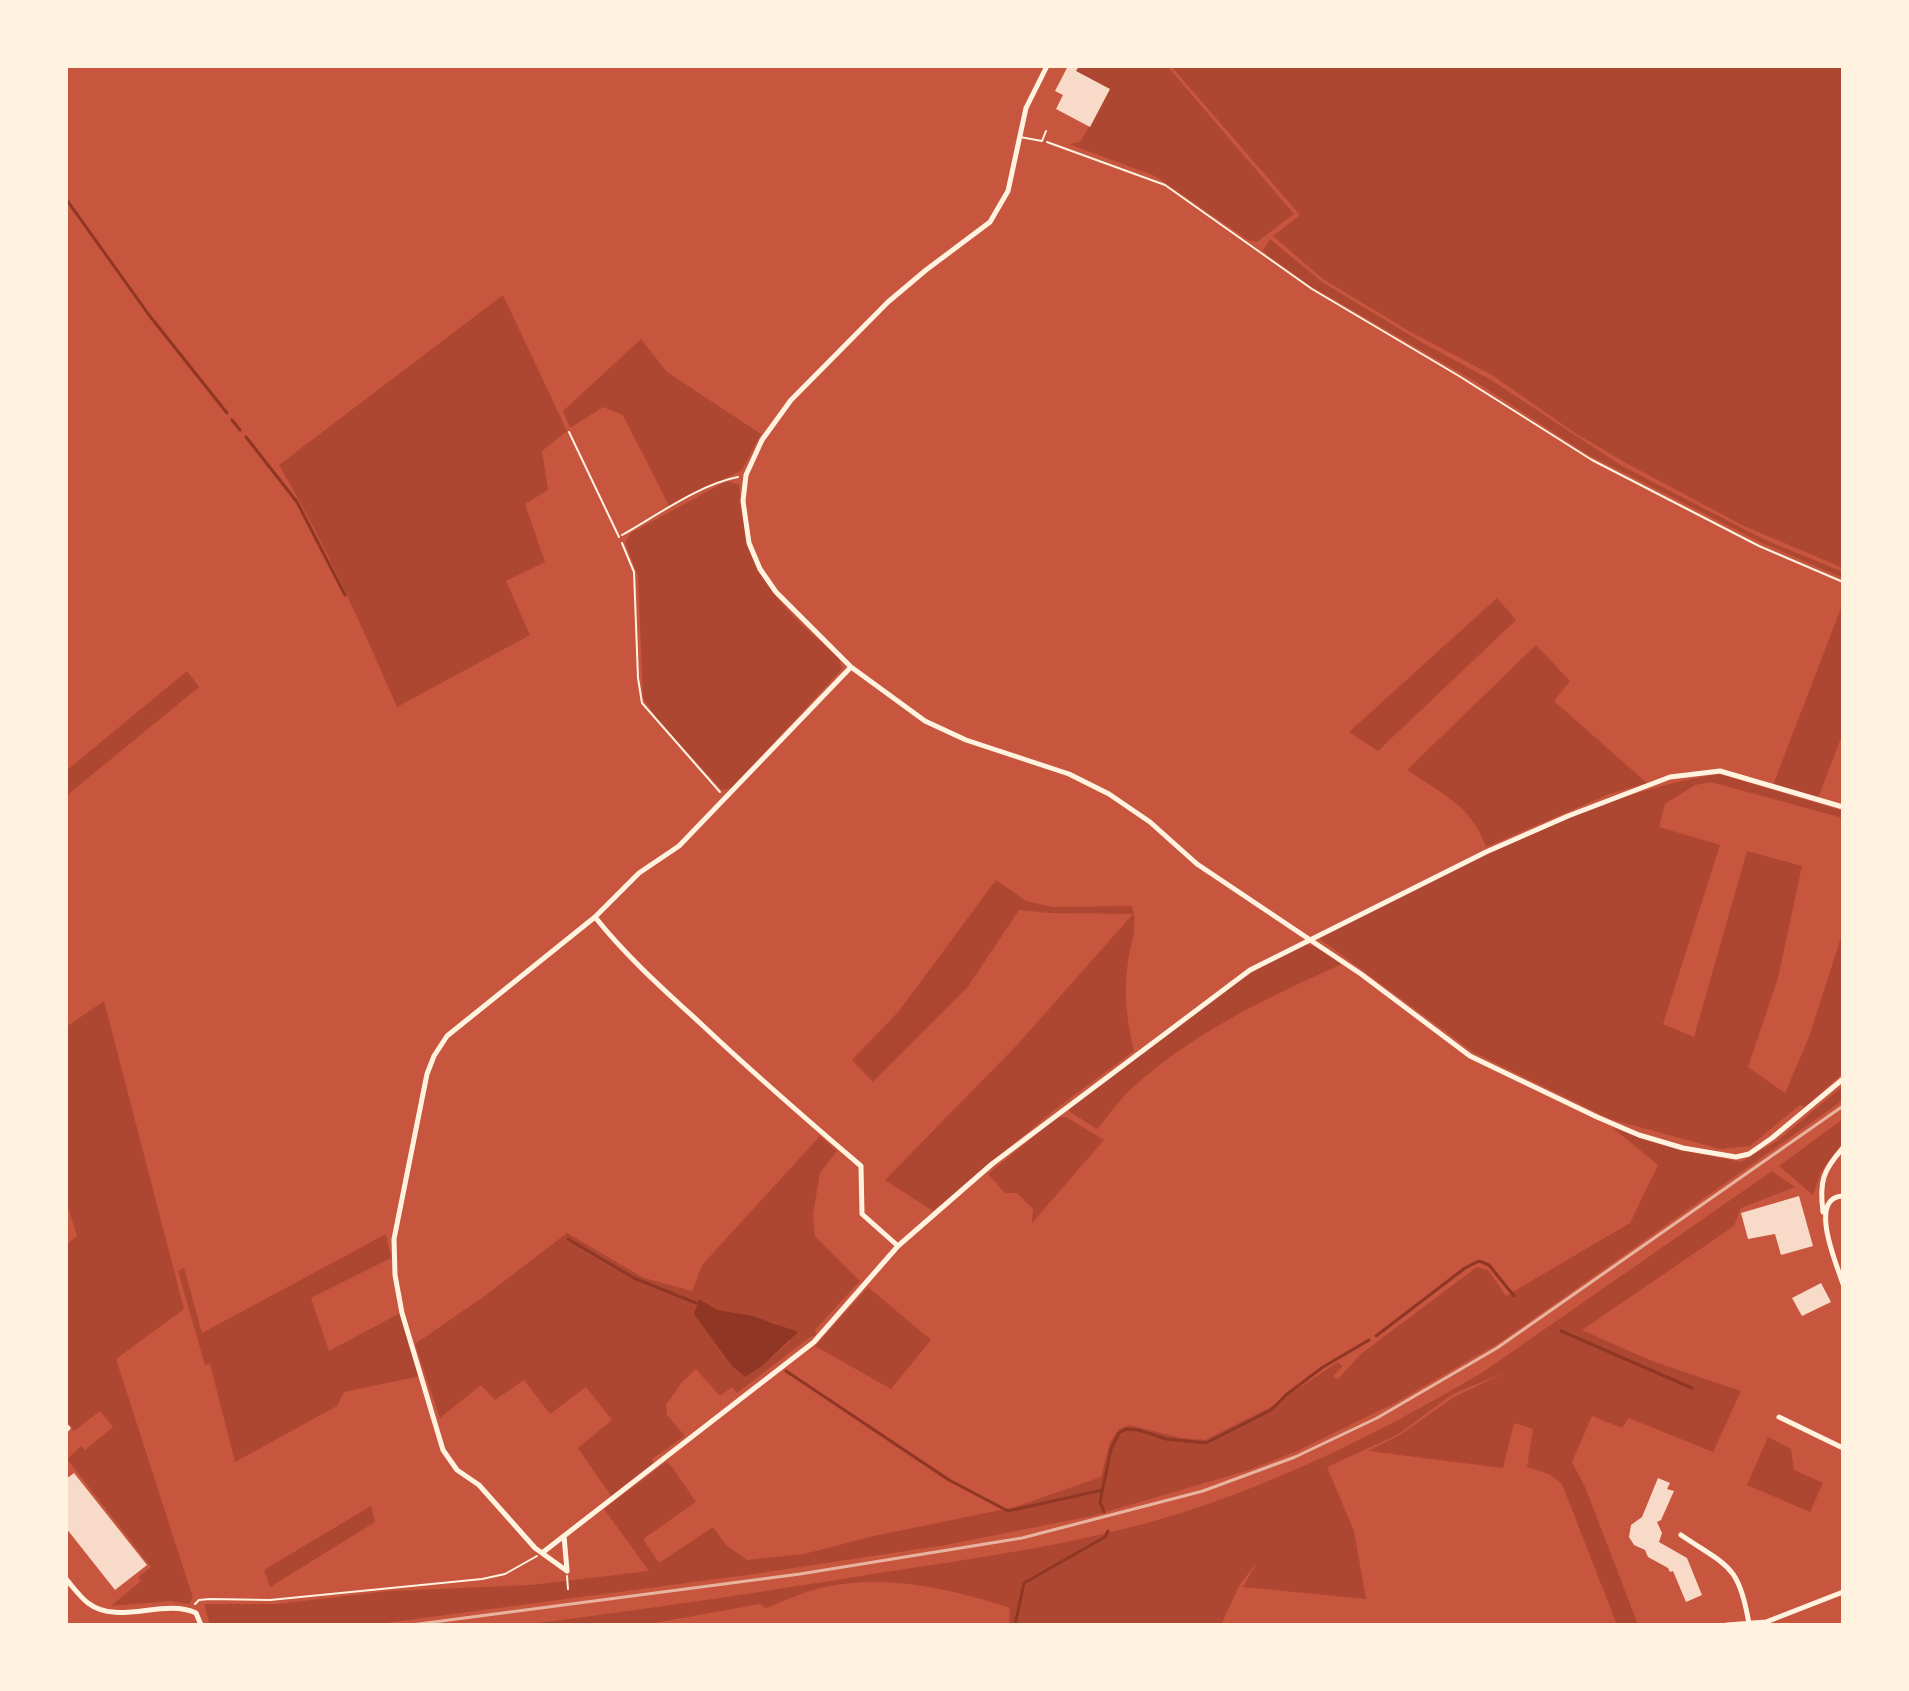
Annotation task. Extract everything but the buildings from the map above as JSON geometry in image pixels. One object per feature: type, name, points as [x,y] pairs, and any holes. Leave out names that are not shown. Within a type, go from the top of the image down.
[{"type":"street","points":[[1047,66],[1026,108],[1008,191],[990,222],[916,278],[831,359],[791,400],[762,440],[746,475],[743,501],[749,543],[760,569],[776,592],[851,667],[907,710],[937,728],[1069,774],[1109,794],[1150,822],[1197,864],[1361,974],[1470,1056],[1597,1117],[1639,1135],[1683,1148],[1726,1157],[1749,1154],[1843,1079]]},
{"type":"street","points":[[567,1571],[542,1553],[479,1485],[457,1470],[443,1450],[402,1313],[395,1275],[394,1239],[427,1074],[447,1036],[595,917],[639,873],[679,846],[851,667]]},
{"type":"street","points":[[542,1553],[814,1342],[898,1246],[992,1164],[1228,984],[1272,957],[1499,846],[1670,777],[1720,771],[1843,807]]},
{"type":"street","points":[[595,917],[643,970],[735,1056],[861,1166],[862,1214],[898,1246]]},
{"type":"street","points":[[1843,1148],[1832,1161],[1820,1187],[1823,1217],[1843,1284]]},
{"type":"street","points":[[1823,1217],[1829,1202],[1843,1196]]},
{"type":"street","points":[[1779,1417],[1843,1448]]},
{"type":"street","points":[[563,1535],[567,1571]]},
{"type":"street","points":[[1681,1535],[1719,1559],[1735,1575],[1744,1594],[1749,1624]]},
{"type":"street","points":[[66,1579],[86,1602],[97,1608],[113,1612],[176,1607],[196,1613],[201,1625]]},
{"type":"street","points":[[1727,1625],[1766,1622],[1843,1592]]},
{"type":"lane","points":[[1019,137],[1042,141],[1046,131]]},
{"type":"lane","points":[[569,432],[619,537]]},
{"type":"path","points":[[1042,141],[1165,185],[1312,289],[1592,460],[1759,546],[1843,582]]},
{"type":"path","points":[[726,798],[642,703],[638,678],[634,572],[619,537],[727,479],[746,475]]},
{"type":"path","points":[[188,1610],[199,1600],[270,1600],[482,1579],[505,1574],[542,1553]]},
{"type":"path","points":[[567,1571],[568,1589]]},
{"type":"shaded area","points":[[1079,66],[1167,66],[1294,214],[1257,242],[1248,240],[1155,176],[1069,144],[1080,142],[1110,90],[1076,71]]},
{"type":"shaded area","points":[[1171,66],[1843,66],[1843,568],[1742,525],[1626,463],[1575,433],[1492,375],[1409,331],[1323,279],[1273,236],[1300,215]]},
{"type":"shaded area","points":[[1270,239],[1322,282],[1491,380],[1622,466],[1763,539],[1843,572],[1843,578],[1762,543],[1585,453],[1481,385],[1309,285],[1267,255],[1263,250]]},
{"type":"shaded area","points":[[503,295],[567,431],[542,451],[548,490],[525,504],[545,562],[506,581],[530,635],[397,707],[327,554],[279,465]]},
{"type":"shaded area","points":[[641,339],[667,372],[761,434],[742,470],[669,506],[623,415],[603,407],[570,428],[563,411]]},
{"type":"shaded area","points":[[727,481],[739,485],[749,543],[767,584],[780,602],[839,658],[842,669],[732,788],[722,790],[659,722],[643,698],[638,576],[625,542],[631,533]]},
{"type":"shaded area","points":[[1497,598],[1516,620],[1378,751],[1349,732]]},
{"type":"shaded area","points":[[1843,603],[1843,733],[1818,798],[1773,785]]},
{"type":"shaded area","points":[[1536,645],[1570,681],[1554,701],[1647,783],[1609,794],[1486,847],[1473,821],[1464,811],[1407,770]]},
{"type":"shaded area","points":[[187,671],[199,687],[66,796],[66,771]]},
{"type":"shaded area","points":[[1720,774],[1843,811],[1843,818],[1711,782],[1695,785],[1665,804],[1659,827],[1720,845],[1663,1024],[1694,1037],[1747,851],[1802,866],[1778,978],[1748,1067],[1785,1093],[1809,1037],[1843,931],[1843,1073],[1805,1107],[1800,1105],[1750,1146],[1720,1149],[1610,1119],[1473,1052],[1320,939],[1343,924],[1480,857],[1575,815],[1672,784]]},
{"type":"shaded area","points":[[996,880],[1026,901],[1053,907],[1132,906],[1134,914],[1134,928],[1126,996],[1134,1051],[1058,1107],[933,1211],[885,1180],[1017,1045],[1133,914],[1019,910],[967,988],[873,1082],[852,1060],[899,1011]]},
{"type":"shaded area","points":[[1305,944],[1314,946],[1342,964],[1257,1004],[1177,1052],[1129,1091],[1097,1129],[1070,1112],[1069,1109],[1212,999],[1273,960]]},
{"type":"shaded area","points":[[104,1001],[184,1309],[116,1359],[193,1598],[189,1604],[170,1601],[111,1606],[141,1581],[138,1577],[151,1567],[67,1459],[81,1446],[85,1450],[113,1427],[100,1411],[74,1431],[66,1420],[66,1245],[77,1236],[66,1201],[66,1027]]},
{"type":"shaded area","points":[[1843,1086],[1843,1100],[1502,1341],[1393,1404],[1295,1452],[1246,1471],[1092,1516],[946,1545],[747,1575],[370,1625],[210,1625],[204,1604],[277,1604],[390,1591],[531,1585],[649,1571],[604,1509],[666,1462],[696,1502],[643,1539],[659,1563],[713,1527],[726,1545],[747,1560],[804,1554],[1015,1507],[1101,1477],[1110,1442],[1119,1429],[1129,1425],[1181,1438],[1205,1440],[1269,1408],[1338,1362],[1343,1366],[1333,1376],[1338,1379],[1361,1354],[1477,1267],[1488,1270],[1506,1296],[1630,1223],[1658,1165],[1613,1128],[1673,1148],[1741,1162],[1777,1141]]},
{"type":"shaded area","points":[[1058,1117],[1066,1117],[1104,1140],[1032,1223],[1033,1209],[1017,1193],[1005,1193],[988,1174]]},
{"type":"shaded area","points":[[1843,1119],[1843,1142],[1821,1172],[1813,1195],[1779,1166]]},
{"type":"shaded area","points":[[820,1136],[837,1151],[820,1173],[813,1214],[815,1236],[860,1281],[815,1330],[816,1335],[737,1393],[732,1387],[720,1396],[696,1369],[682,1382],[666,1405],[667,1415],[685,1436],[652,1459],[654,1463],[611,1496],[578,1448],[612,1420],[586,1387],[550,1414],[524,1380],[495,1400],[481,1385],[440,1418],[415,1344],[567,1233],[644,1278],[692,1291],[702,1265]],"holes":[[[699,1299],[718,1310],[776,1323],[790,1341],[745,1377],[723,1351]]]},
{"type":"shaded area","points":[[1772,1171],[1795,1187],[1741,1208],[1734,1226],[1582,1330],[1652,1361],[1741,1391],[1713,1452],[1629,1418],[1622,1428],[1592,1416],[1572,1462],[1586,1489],[1638,1625],[1617,1625],[1562,1484],[1549,1474],[1527,1467],[1533,1429],[1514,1423],[1503,1468],[1368,1451],[1400,1435],[1454,1397],[1506,1372],[1453,1394],[1397,1435],[1327,1467],[1354,1531],[1366,1599],[1243,1587],[1257,1562],[1239,1586],[1221,1625],[1009,1625],[1010,1608],[988,1601],[919,1586],[871,1582],[818,1589],[766,1608],[760,1604],[643,1625],[521,1625],[706,1600],[1011,1552],[1129,1528],[1241,1492],[1347,1446],[1483,1372]]},
{"type":"shaded area","points":[[386,1234],[391,1258],[311,1298],[329,1351],[400,1313],[420,1376],[344,1392],[337,1406],[235,1462],[210,1364],[205,1365],[178,1271],[184,1268],[202,1333]]},
{"type":"shaded area","points":[[868,1287],[931,1340],[891,1389],[815,1346]]},
{"type":"shaded area","points":[[699,1299],[718,1310],[753,1316],[798,1332],[762,1366],[745,1377],[732,1366],[694,1314]]},
{"type":"shaded area","points":[[1768,1437],[1791,1449],[1794,1470],[1823,1483],[1810,1512],[1747,1485]]},
{"type":"shaded area","points":[[371,1506],[375,1522],[270,1587],[264,1570]]},
{"type":"waterway","points":[[66,199],[149,315],[227,413]]},
{"type":"waterway","points":[[232,420],[240,430]]},
{"type":"waterway","points":[[246,437],[297,502],[345,595]]},
{"type":"waterway","points":[[568,1239],[634,1278],[696,1303]]},
{"type":"waterway","points":[[1376,1336],[1465,1268],[1479,1261],[1489,1265],[1514,1296]]},
{"type":"waterway","points":[[1561,1331],[1692,1388]]},
{"type":"waterway","points":[[1104,1512],[1100,1502],[1111,1449],[1119,1433],[1126,1429],[1139,1430],[1166,1439],[1206,1443],[1271,1410],[1323,1367],[1369,1340]]},
{"type":"waterway","points":[[786,1371],[949,1480],[1008,1511],[1103,1490]]},
{"type":"waterway","points":[[1015,1625],[1024,1583],[1105,1537],[1108,1531]]},
{"type":"railway","points":[[411,1625],[800,1574],[1022,1538],[1203,1491],[1295,1457],[1377,1418],[1497,1348],[1843,1106]]}]
